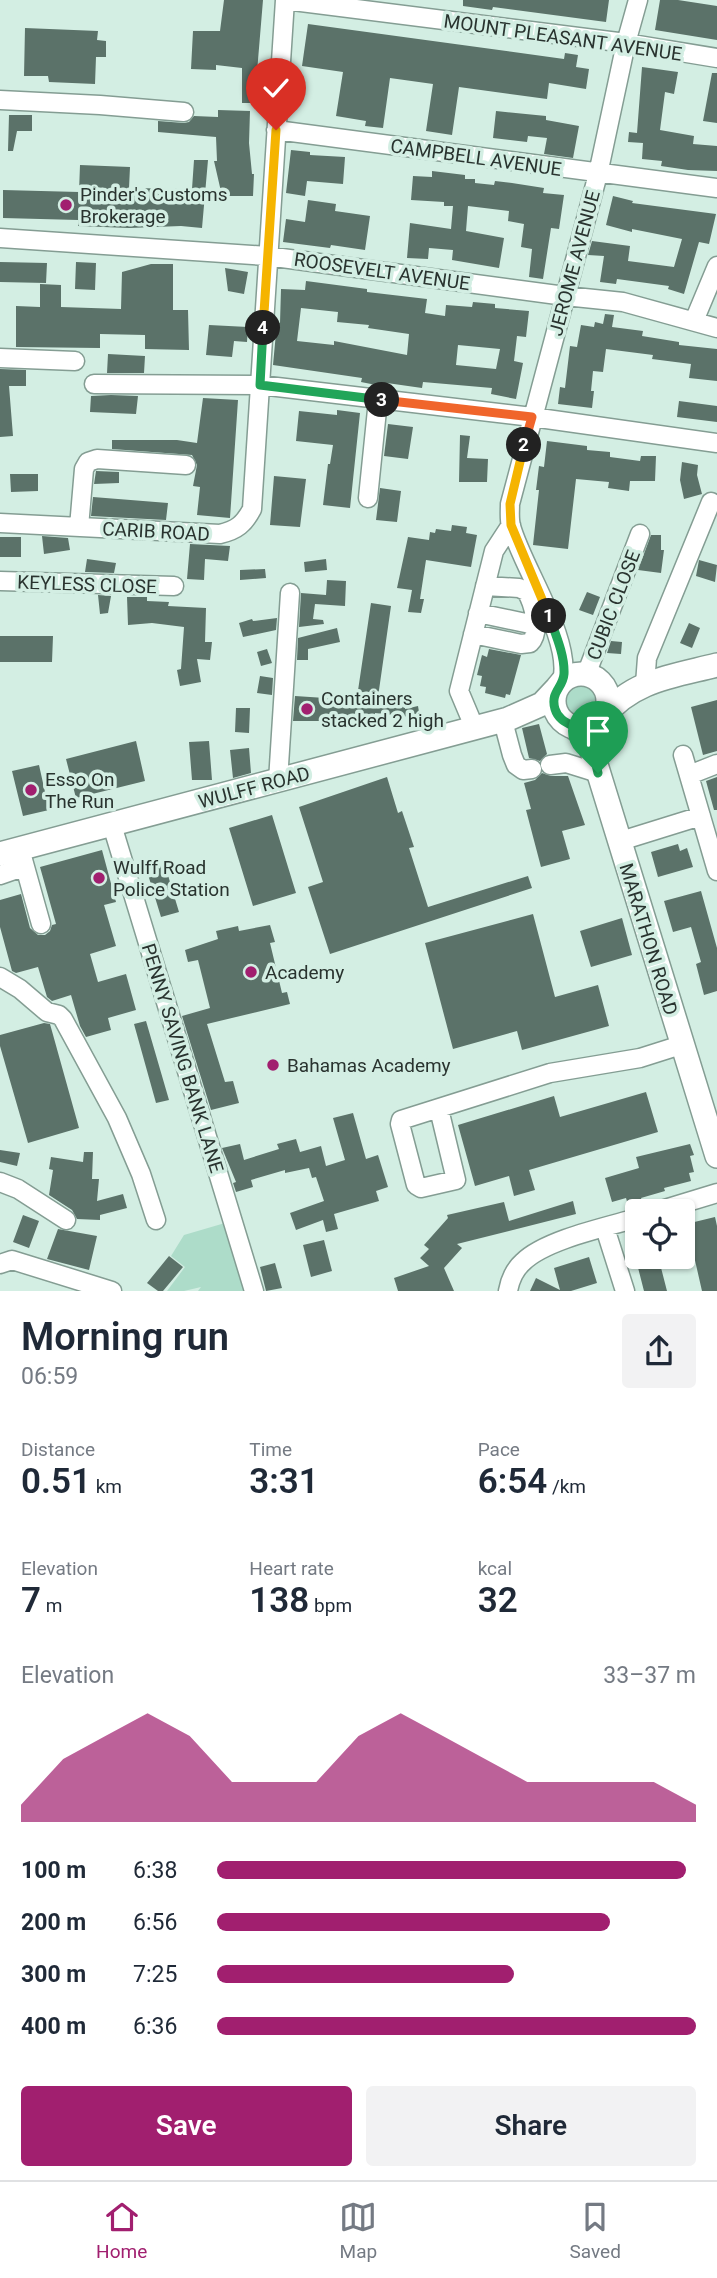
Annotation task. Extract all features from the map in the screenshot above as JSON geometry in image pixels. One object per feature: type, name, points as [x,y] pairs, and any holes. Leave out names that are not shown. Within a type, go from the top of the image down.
[{"type":"main road","points":[[576,679],[554,706],[562,721],[572,727],[591,726],[622,696],[645,684],[717,665]]},
{"type":"main road","points":[[576,679],[615,685],[645,684]]},
{"type":"main road","points":[[576,679],[606,692],[607,709],[602,718]]},
{"type":"main road","name":"WULFF ROAD","points":[[14,857],[112,825],[506,720],[542,704],[576,679]]},
{"type":"main road","name":"WULFF ROAD","points":[[506,720],[540,717],[556,719],[572,727]]},
{"type":"main road","name":"MARATHON ROAD","points":[[602,718],[598,727],[600,745],[701,1092],[717,1156]]},
{"type":"main road","name":"MARATHON ROAD","points":[[572,727],[587,737],[681,1045],[717,1128]]},
{"type":"street","name":"MOUNT PLEASANT AVENUE","points":[[285,0],[717,58]]},
{"type":"street","name":"CARIB ROAD","points":[[0,523],[220,534],[234,531],[246,521],[252,509],[285,0]]},
{"type":"street","name":"JEROME AVENUE","points":[[576,679],[511,525],[510,504],[598,174],[638,0]]},
{"type":"street","points":[[0,100],[184,112]]},
{"type":"street","name":"CAMPBELL AVENUE","points":[[276,130],[717,188]]},
{"type":"street","name":"ROOSEVELT AVENUE","points":[[0,238],[267,256],[623,302],[717,328]]},
{"type":"street","points":[[694,321],[717,266]]},
{"type":"street","points":[[0,358],[75,361]]},
{"type":"street","points":[[93,384],[260,385],[532,417],[717,443]]},
{"type":"street","points":[[368,498],[378,400]]},
{"type":"street","points":[[79,527],[84,469],[88,462],[97,459],[186,465]]},
{"type":"street","points":[[645,684],[647,658],[711,502]]},
{"type":"street","name":"JEROME AVENUE","points":[[475,729],[458,691],[494,551],[511,525]]},
{"type":"street","name":"CUBIC CLOSE","points":[[576,679],[640,534]]},
{"type":"street","name":"KEYLESS CLOSE","points":[[0,581],[174,586]]},
{"type":"street","points":[[473,634],[521,644],[530,643],[535,636],[534,614],[526,591],[519,588],[485,586]]},
{"type":"street","points":[[278,781],[290,593]]},
{"type":"street","points":[[478,613],[535,625]]},
{"type":"street","points":[[506,720],[516,765],[523,770],[566,763],[598,773]]},
{"type":"street","points":[[683,755],[717,871]]},
{"type":"street","points":[[689,775],[717,764]]},
{"type":"street","points":[[627,839],[702,816]]},
{"type":"street","name":"PENNY SAVING BANK LANE","points":[[112,825],[254,1291]]},
{"type":"street","points":[[0,875],[14,857]]},
{"type":"street","points":[[14,857],[41,924]]},
{"type":"street","points":[[0,976],[47,1012],[63,1019],[117,1118],[141,1174],[156,1220]]},
{"type":"street","points":[[439,1110],[456,1180],[421,1188],[416,1185],[400,1122],[550,1073],[640,1058],[681,1045]]},
{"type":"street","points":[[0,1182],[18,1189],[66,1220]]},
{"type":"street","points":[[695,1200],[717,1193]]},
{"type":"street","points":[[508,1291],[513,1274],[522,1262],[533,1254],[569,1239],[625,1222]]},
{"type":"street","points":[[605,1228],[625,1291]]},
{"type":"street","points":[[0,1264],[12,1259],[111,1291]]},
{"type":"green space","points":[[579,684],[590,689],[595,700],[590,711],[579,716],[568,711],[563,700],[568,689]]},
{"type":"green space","points":[[225,1223],[246,1291],[198,1291],[201,1287],[167,1291],[185,1267],[171,1256],[184,1235]]},
{"type":"building","points":[[224,0],[263,0],[257,72],[269,72],[267,103],[242,103],[242,68],[216,65],[216,70],[191,69],[193,31],[220,31]]},
{"type":"building","points":[[463,0],[609,0],[606,22],[493,7],[492,10],[463,6]]},
{"type":"building","points":[[660,0],[717,6],[717,40],[655,30]]},
{"type":"building","points":[[308,24],[564,59],[565,53],[578,55],[576,67],[589,69],[586,89],[549,83],[547,99],[459,87],[452,135],[426,131],[433,84],[390,78],[383,128],[365,126],[366,121],[336,116],[343,72],[302,66]]},
{"type":"building","points":[[25,28],[98,31],[97,40],[106,41],[106,57],[96,57],[95,84],[49,82],[48,76],[24,76]]},
{"type":"building","points":[[642,67],[678,72],[674,94],[665,92],[660,130],[694,136],[693,144],[717,146],[717,171],[661,166],[662,161],[642,159],[643,143],[628,142],[629,132],[637,133]]},
{"type":"building","points":[[712,73],[717,73],[717,123],[703,121]]},
{"type":"building","points":[[218,110],[250,111],[249,143],[254,174],[253,196],[222,196],[214,161],[217,161],[216,137],[158,132],[158,121],[184,123],[194,116],[218,117]]},
{"type":"building","points":[[496,111],[546,116],[546,120],[579,126],[573,158],[544,154],[547,138],[528,136],[527,142],[493,138]]},
{"type":"building","points":[[9,115],[32,115],[32,131],[17,131],[13,151],[8,151]]},
{"type":"building","points":[[291,150],[310,152],[310,155],[345,157],[343,184],[307,181],[305,196],[286,193]]},
{"type":"building","name":"Pinder's Customs Brokerage","points":[[194,160],[208,160],[202,228],[78,226],[78,220],[3,218],[3,190],[79,192],[80,165],[130,167],[129,188],[192,189]]},
{"type":"building","points":[[432,171],[465,175],[465,179],[475,179],[475,183],[512,183],[544,188],[543,193],[564,195],[559,229],[551,228],[543,279],[529,277],[532,249],[521,247],[524,224],[508,221],[509,211],[468,206],[466,231],[504,238],[499,268],[452,260],[453,250],[429,248],[428,259],[407,258],[410,223],[451,229],[453,206],[444,206],[444,202],[411,200],[413,176],[432,177]]},
{"type":"building","points":[[613,196],[633,201],[632,203],[716,214],[709,244],[699,242],[684,294],[668,289],[669,286],[617,279],[616,284],[600,282],[604,256],[588,255],[592,241],[630,246],[628,261],[674,267],[682,239],[632,229],[632,232],[606,225]]},
{"type":"building","points":[[308,200],[336,204],[335,211],[370,216],[365,250],[283,242],[286,219],[305,222]]},
{"type":"building","points":[[0,262],[47,263],[46,283],[0,282]]},
{"type":"building","points":[[76,262],[96,263],[95,290],[75,289]]},
{"type":"building","points":[[151,264],[173,264],[173,310],[188,310],[189,350],[145,349],[145,335],[100,334],[100,348],[16,347],[16,306],[40,307],[40,284],[61,285],[61,307],[121,309],[122,272]]},
{"type":"building","points":[[225,268],[248,272],[244,294],[228,291]]},
{"type":"building","points":[[306,281],[427,299],[425,313],[445,316],[446,305],[472,307],[473,302],[495,304],[495,308],[529,311],[526,337],[517,336],[514,361],[523,363],[516,399],[491,394],[492,388],[423,382],[422,388],[387,383],[386,387],[361,382],[362,378],[273,365],[277,322],[280,323],[281,289],[305,290]],"holes":[[[301,308],[338,312],[337,322],[369,325],[368,328],[409,334],[407,355],[334,341],[334,345],[297,341]],[[458,345],[500,349],[496,369],[456,365]]]},
{"type":"building","points":[[605,314],[614,315],[612,327],[643,331],[642,336],[679,342],[679,345],[717,349],[717,381],[689,378],[691,364],[652,359],[653,355],[606,349],[603,372],[593,371],[592,408],[558,404],[560,387],[565,388],[570,346],[577,347],[581,325],[594,327],[595,322],[603,324]]},
{"type":"building","points":[[209,325],[248,327],[247,342],[234,341],[232,357],[206,355]]},
{"type":"building","points":[[108,354],[145,356],[144,373],[107,373]]},
{"type":"building","points":[[0,369],[26,370],[26,386],[9,386],[13,436],[0,437]]},
{"type":"building","points":[[91,396],[138,396],[136,414],[90,412]]},
{"type":"building","points":[[203,398],[238,400],[230,518],[197,515],[200,487],[193,486],[197,465],[192,455],[112,449],[112,440],[177,440],[197,443]]},
{"type":"building","points":[[679,401],[717,406],[717,422],[677,417]]},
{"type":"building","points":[[337,410],[360,413],[350,508],[323,505],[333,445],[296,441],[299,411],[337,415]]},
{"type":"building","points":[[388,424],[413,427],[408,459],[384,456]]},
{"type":"building","points":[[460,435],[470,436],[467,458],[488,459],[487,482],[459,482]]},
{"type":"building","points":[[547,441],[587,446],[587,450],[610,452],[610,457],[640,461],[641,456],[656,456],[655,481],[630,481],[629,491],[608,488],[609,482],[576,479],[568,549],[533,545],[539,466],[544,467]]},
{"type":"building","points":[[682,462],[698,465],[697,475],[702,494],[684,499],[680,480]]},
{"type":"building","points":[[96,471],[119,472],[119,483],[94,484]]},
{"type":"building","points":[[10,474],[38,474],[38,491],[11,492]]},
{"type":"building","points":[[274,476],[306,479],[300,527],[270,525]]},
{"type":"building","points":[[380,488],[401,491],[397,522],[376,520]]},
{"type":"building","points":[[93,497],[168,503],[166,520],[91,516]]},
{"type":"building","points":[[452,525],[467,527],[466,533],[477,535],[471,567],[426,560],[420,599],[424,599],[421,613],[408,612],[412,590],[397,588],[408,537],[429,540],[430,532],[435,533],[436,529],[451,531]]},
{"type":"building","points":[[651,535],[661,535],[661,550],[664,550],[661,573],[638,570]]},
{"type":"building","points":[[42,536],[68,538],[70,550],[44,554]]},
{"type":"building","points":[[0,537],[21,537],[21,557],[0,557]]},
{"type":"building","points":[[190,544],[230,546],[228,561],[205,559],[204,580],[187,579]]},
{"type":"building","points":[[87,559],[116,563],[114,573],[85,572]]},
{"type":"building","points":[[326,559],[327,570],[305,572],[304,562]]},
{"type":"building","points":[[699,560],[717,565],[715,582],[696,576]]},
{"type":"building","points":[[265,569],[266,578],[240,580],[240,570]]},
{"type":"building","points":[[327,580],[346,581],[345,606],[315,604],[313,619],[323,620],[324,624],[299,627],[301,593],[326,595]]},
{"type":"building","points":[[587,592],[600,597],[593,615],[579,610]]},
{"type":"building","points":[[98,595],[111,596],[108,613],[100,614]]},
{"type":"building","points":[[127,597],[147,597],[147,601],[169,602],[168,606],[206,608],[205,642],[212,642],[210,660],[197,659],[201,682],[180,686],[177,670],[181,669],[184,627],[152,623],[128,625]]},
{"type":"building","points":[[371,603],[391,606],[378,697],[406,700],[405,709],[418,706],[420,718],[375,713],[374,725],[358,723],[357,729],[346,727],[347,721],[324,718],[324,721],[293,721],[295,696],[356,704]]},
{"type":"building","points":[[277,618],[276,630],[243,637],[239,623],[252,619]]},
{"type":"building","points":[[689,623],[700,628],[692,648],[680,643]]},
{"type":"building","points":[[337,628],[340,642],[308,649],[308,660],[297,660],[298,638]]},
{"type":"building","points":[[0,636],[53,636],[52,662],[0,662]]},
{"type":"building","points":[[611,641],[622,642],[621,654],[607,653]]},
{"type":"building","points":[[267,649],[272,663],[261,666],[257,652]]},
{"type":"building","points":[[489,649],[521,655],[510,695],[506,694],[505,698],[485,693],[486,687],[480,686],[482,676],[477,675],[482,655],[487,657]]},
{"type":"building","points":[[260,676],[273,678],[272,695],[257,693]]},
{"type":"building","points":[[717,700],[717,751],[703,755],[691,707]]},
{"type":"building","points":[[236,708],[250,708],[249,733],[235,732]]},
{"type":"building","points":[[539,724],[547,754],[540,761],[529,758],[522,728]]},
{"type":"building","points":[[136,741],[145,781],[76,798],[66,759]]},
{"type":"building","points":[[209,741],[212,780],[192,780],[189,742]]},
{"type":"building","points":[[249,748],[251,773],[233,778],[230,750]]},
{"type":"building","name":"Esso On The Run","points":[[39,765],[49,810],[23,816],[12,771]]},
{"type":"building","points":[[542,773],[568,776],[585,825],[562,831],[570,859],[541,867],[526,810],[531,809],[524,783],[535,780]]},
{"type":"building","points":[[387,777],[398,813],[402,811],[414,847],[409,848],[428,907],[528,876],[532,888],[330,954],[308,887],[323,882],[299,807]]},
{"type":"building","points":[[717,777],[717,810],[714,810],[706,781]]},
{"type":"building","points":[[272,815],[296,893],[253,906],[229,828]]},
{"type":"building","points":[[678,844],[680,851],[687,848],[693,867],[658,877],[651,852]]},
{"type":"building","points":[[102,850],[116,902],[104,905],[116,946],[90,954],[98,982],[126,974],[136,1010],[108,1018],[111,1030],[86,1037],[71,995],[52,1001],[47,997],[38,967],[16,973],[12,971],[0,927],[0,900],[21,894],[30,928],[38,935],[45,935],[52,925],[56,924],[40,867]]},
{"type":"building","points":[[164,862],[179,912],[161,917],[146,868]]},
{"type":"building","points":[[701,891],[717,948],[717,991],[704,995],[696,964],[701,962],[691,927],[673,932],[664,901]]},
{"type":"building","points":[[533,914],[555,997],[598,985],[609,1026],[522,1050],[517,1031],[453,1049],[425,943]]},
{"type":"building","points":[[622,918],[632,955],[591,967],[580,931]]},
{"type":"building","points":[[270,925],[275,942],[270,943],[282,993],[287,992],[290,1004],[207,1024],[225,1082],[233,1081],[239,1103],[211,1110],[182,1016],[210,1008],[198,960],[188,962],[185,950],[218,939],[216,931],[238,926],[239,931]]},
{"type":"building","points":[[146,1021],[169,1100],[156,1103],[134,1024]]},
{"type":"building","points":[[44,1023],[50,1024],[79,1128],[28,1143],[0,1046],[0,1035]]},
{"type":"building","points":[[646,1092],[658,1132],[529,1170],[535,1190],[514,1196],[509,1176],[475,1186],[458,1125],[554,1096],[560,1117]]},
{"type":"building","points":[[353,1113],[366,1159],[378,1155],[388,1187],[376,1191],[379,1201],[334,1214],[338,1229],[326,1232],[323,1220],[296,1230],[290,1213],[324,1201],[316,1177],[312,1178],[309,1168],[285,1173],[285,1170],[251,1180],[253,1187],[236,1192],[233,1183],[236,1182],[222,1148],[240,1144],[244,1160],[279,1149],[277,1144],[296,1139],[300,1152],[321,1146],[326,1166],[345,1160],[333,1118]]},
{"type":"building","points":[[690,1144],[694,1155],[690,1156],[694,1172],[689,1173],[691,1181],[664,1188],[665,1191],[641,1199],[626,1198],[612,1202],[605,1178],[639,1168],[636,1157]]},
{"type":"building","points":[[0,1150],[20,1153],[17,1166],[0,1162]]},
{"type":"building","points":[[84,1152],[93,1152],[92,1179],[99,1179],[97,1201],[123,1194],[127,1208],[100,1215],[100,1220],[77,1219],[72,1210],[49,1195],[53,1170],[49,1169],[51,1157],[83,1162]]},
{"type":"building","points":[[573,1201],[576,1214],[457,1244],[462,1248],[444,1268],[454,1291],[398,1291],[394,1278],[429,1266],[420,1258],[429,1249],[424,1245],[448,1218],[447,1215],[504,1202],[509,1221]]},
{"type":"building","points":[[23,1215],[39,1221],[29,1248],[13,1242]]},
{"type":"building","points":[[715,1217],[717,1291],[702,1291],[695,1260],[695,1222]]},
{"type":"building","points":[[58,1229],[97,1236],[89,1270],[47,1259]]},
{"type":"building","points":[[324,1240],[332,1271],[311,1277],[303,1245]]},
{"type":"building","points":[[169,1256],[183,1267],[163,1291],[158,1291],[147,1283]]},
{"type":"building","points":[[589,1257],[597,1283],[571,1291],[530,1291],[536,1278],[560,1290],[554,1268]]},
{"type":"building","points":[[275,1263],[282,1288],[266,1291],[260,1267]]},
{"type":"building","points":[[638,1269],[661,1269],[667,1291],[644,1291]]},
{"type":"place","name":"Pinder's Customs Brokerage","points":[[66,205]]},
{"type":"place","name":"Containers stacked 2 high","points":[[307,709]]},
{"type":"place","name":"Esso On The Run","points":[[31,790]]},
{"type":"place","name":"Wulff Road Police Station","points":[[99,878]]},
{"type":"place","name":"Academy","points":[[251,972]]},
{"type":"place","name":"Bahamas Academy","points":[[273,1065]]},
{"type":"route","points":[[276,130],[260,385],[532,417],[515,477],[510,504],[511,525],[560,648],[564,674],[554,697],[554,706],[562,721],[582,731],[587,737],[598,773]]}]
